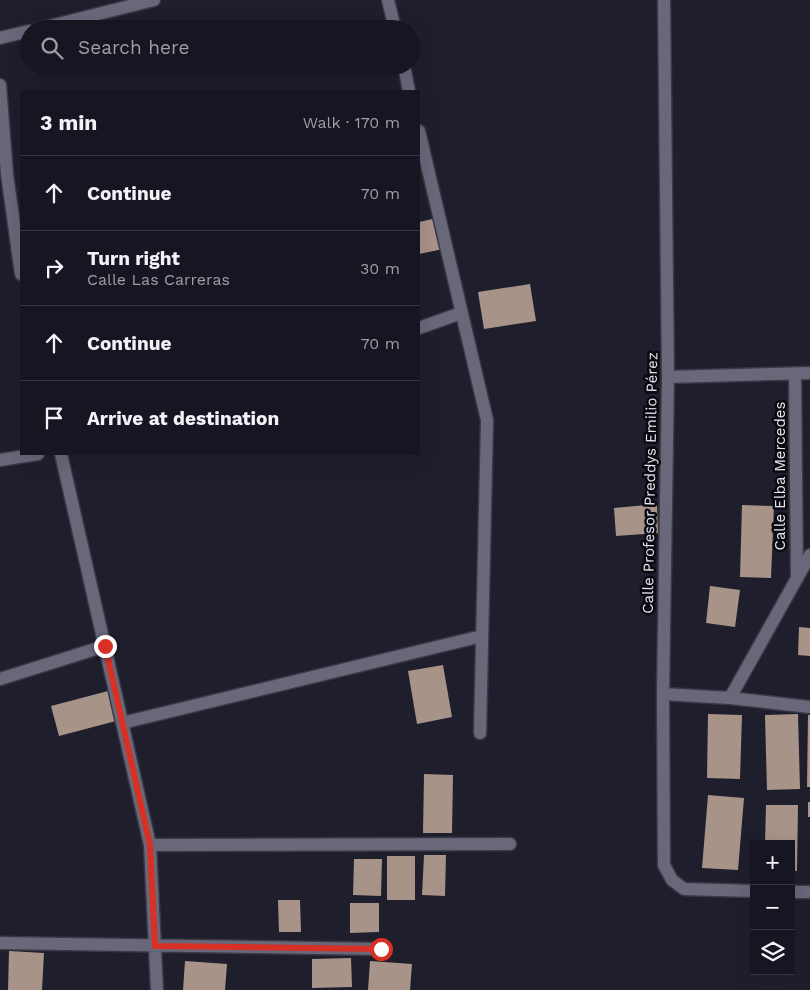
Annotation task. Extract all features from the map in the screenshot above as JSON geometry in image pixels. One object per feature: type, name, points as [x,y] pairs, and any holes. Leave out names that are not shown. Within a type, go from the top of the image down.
[{"type":"street","points":[[74,20],[154,0]]},
{"type":"street","points":[[388,0],[393,20]]},
{"type":"street","name":"Calle Profesor Preddys Emilio Pérez","points":[[664,0],[668,377],[663,694],[664,865],[672,880],[684,889],[750,891]]},
{"type":"street","points":[[0,38],[20,33]]},
{"type":"street","points":[[406,75],[410,90]]},
{"type":"street","points":[[0,85],[7,174],[20,267]]},
{"type":"street","points":[[420,135],[487,420],[480,733]]},
{"type":"street","points":[[420,328],[461,313]]},
{"type":"street","points":[[668,377],[810,373]]},
{"type":"street","name":"Calle Elba Mercedes","points":[[795,374],[797,579]]},
{"type":"street","points":[[0,460],[32,455]]},
{"type":"street","points":[[61,455],[150,845],[158,990]]},
{"type":"street","points":[[730,698],[810,555]]},
{"type":"street","points":[[122,723],[482,636]]},
{"type":"street","points":[[0,679],[105,646]]},
{"type":"street","points":[[663,694],[730,698],[810,707]]},
{"type":"street","points":[[150,845],[510,844]]},
{"type":"street","points":[[795,892],[810,892]]},
{"type":"street","points":[[0,943],[381,949]]},
{"type":"building","points":[[437,218],[443,249],[420,254],[420,222]]},
{"type":"building","points":[[530,284],[536,321],[484,329],[478,292]]},
{"type":"building","points":[[657,504],[658,533],[616,536],[614,508]]},
{"type":"building","points":[[742,505],[774,506],[771,578],[740,577]]},
{"type":"building","points":[[710,586],[740,590],[735,627],[706,623]]},
{"type":"building","points":[[799,627],[810,628],[810,656],[798,655]]},
{"type":"building","points":[[443,665],[452,717],[417,724],[408,671]]},
{"type":"building","points":[[108,691],[116,721],[59,736],[51,706]]},
{"type":"building","points":[[708,714],[742,715],[740,779],[707,778]]},
{"type":"building","points":[[798,714],[800,789],[767,790],[765,715]]},
{"type":"building","points":[[808,715],[810,715],[810,787],[807,787]]},
{"type":"building","points":[[424,774],[453,775],[452,833],[423,833]]},
{"type":"building","points":[[708,795],[744,798],[738,870],[702,868]]},
{"type":"building","points":[[808,802],[810,802],[810,817],[808,817]]},
{"type":"building","points":[[766,805],[798,805],[797,871],[795,871],[795,840],[765,840]]},
{"type":"building","points":[[424,855],[446,855],[445,896],[422,895]]},
{"type":"building","points":[[387,856],[415,856],[415,900],[387,900]]},
{"type":"building","points":[[354,859],[382,859],[381,896],[353,895]]},
{"type":"building","points":[[278,900],[300,900],[301,932],[279,932]]},
{"type":"building","points":[[350,903],[379,903],[379,932],[350,933]]},
{"type":"building","points":[[9,951],[44,953],[42,990],[8,990]]},
{"type":"building","points":[[351,958],[352,987],[312,988],[312,959]]},
{"type":"building","points":[[185,961],[227,964],[225,990],[183,990]]},
{"type":"building","points":[[370,961],[412,964],[410,990],[368,990]]},
{"type":"route","points":[[105,646],[150,845],[155,946],[381,949]]}]
